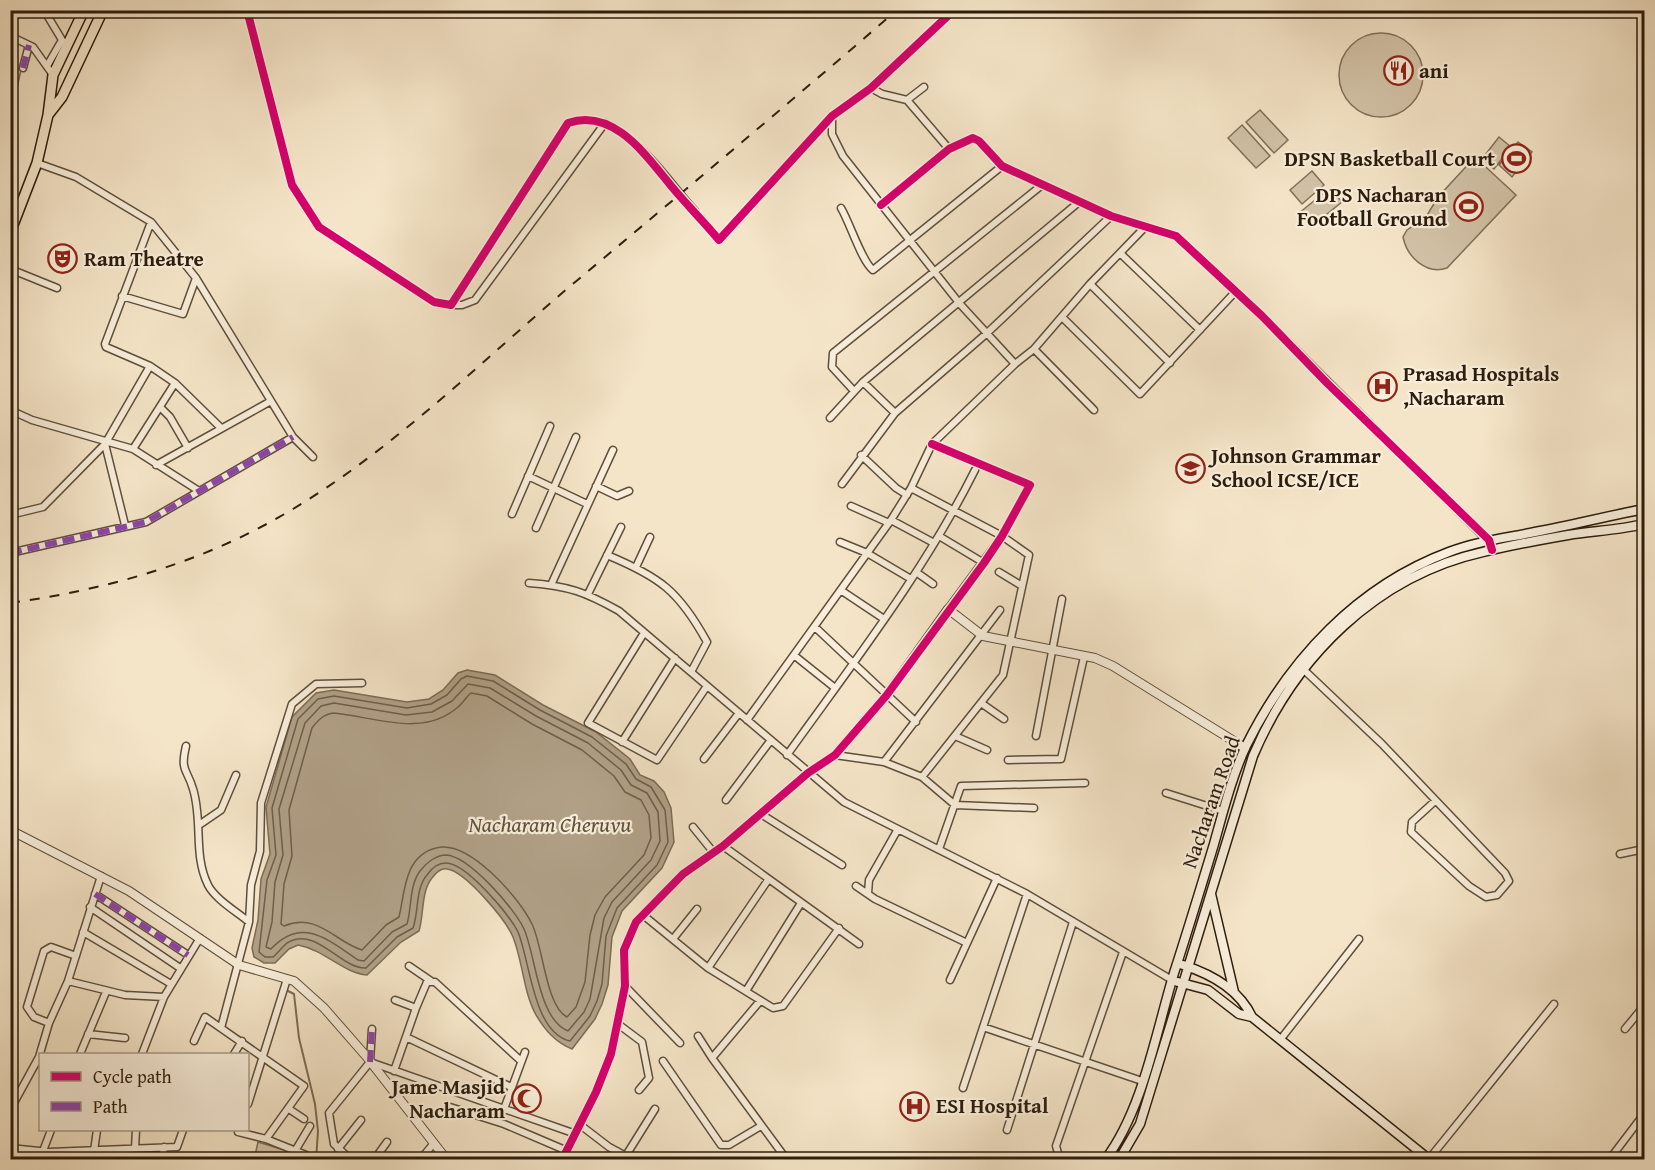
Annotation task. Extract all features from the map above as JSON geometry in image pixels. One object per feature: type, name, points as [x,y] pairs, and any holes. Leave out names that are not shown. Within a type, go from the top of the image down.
[{"type":"main road","points":[[48,114],[62,97],[103,10]]},
{"type":"main road","points":[[12,227],[37,163],[48,114],[53,75],[64,42],[82,15],[93,27]]},
{"type":"main road","name":"Nacharam Road","points":[[1105,1160],[1126,1125],[1142,1081],[1223,811],[1245,748],[1285,682],[1310,648],[1333,624],[1395,576],[1452,550],[1489,540],[1644,509]]},
{"type":"main road","name":"Nacharam Road","points":[[1119,1160],[1140,1124],[1253,756],[1266,726],[1303,669],[1338,630],[1386,592],[1440,565],[1492,550],[1644,524]]},
{"type":"main road","points":[[1211,894],[1234,992]]},
{"type":"main road","points":[[1177,963],[1212,976],[1234,992],[1246,1005],[1252,1017],[1430,1159]]},
{"type":"main road","points":[[1172,980],[1208,990],[1239,1014],[1252,1017]]},
{"type":"street","points":[[44,10],[64,42],[47,66]]},
{"type":"street","points":[[248,10],[292,185],[319,227],[434,302],[462,305],[475,300],[605,123]]},
{"type":"street","points":[[701,218],[719,240],[832,116],[871,88],[954,10]]},
{"type":"street","points":[[10,36],[29,45],[53,75]]},
{"type":"street","points":[[23,68],[29,45]]},
{"type":"street","points":[[907,99],[924,87]]},
{"type":"street","points":[[871,88],[882,94],[907,99],[949,149]]},
{"type":"street","points":[[832,116],[832,134],[843,156],[960,304],[1015,364]]},
{"type":"street","points":[[451,305],[564,126],[581,119],[605,123],[646,153],[695,211]]},
{"type":"street","points":[[881,205],[949,149],[973,138],[979,141],[1002,166],[1111,216],[1176,236],[1236,291],[1489,540],[1492,550]]},
{"type":"street","points":[[37,163],[76,177],[151,222],[196,278],[293,437],[313,457]]},
{"type":"street","points":[[841,208],[873,270],[911,242],[1002,166]]},
{"type":"street","points":[[854,391],[832,367],[833,353],[1042,185]]},
{"type":"street","points":[[830,418],[863,382],[960,304],[1079,202]]},
{"type":"street","points":[[842,484],[861,455],[895,413],[986,334],[1111,216]]},
{"type":"street","points":[[151,222],[122,296],[105,344],[106,347],[150,366],[175,383],[221,428]]},
{"type":"street","points":[[747,720],[816,628],[890,522],[911,488],[932,444],[1015,364],[1034,349],[1090,284],[1146,226]]},
{"type":"street","points":[[1120,253],[1200,330]]},
{"type":"street","points":[[10,269],[57,288]]},
{"type":"street","points":[[122,296],[183,314],[196,278]]},
{"type":"street","points":[[1090,284],[1170,363]]},
{"type":"street","points":[[1062,317],[1140,394],[1236,291]]},
{"type":"street","points":[[1034,349],[1094,410]]},
{"type":"street","points":[[10,515],[43,507],[106,443],[150,366]]},
{"type":"street","points":[[863,382],[895,413]]},
{"type":"street","points":[[133,449],[175,383]]},
{"type":"street","points":[[156,465],[270,401]]},
{"type":"street","points":[[160,407],[170,417],[188,448]]},
{"type":"street","points":[[10,410],[33,420],[133,449],[199,491]]},
{"type":"street","points":[[512,514],[550,426]]},
{"type":"street","points":[[10,553],[146,522],[293,437]]},
{"type":"street","points":[[536,528],[576,437]]},
{"type":"street","points":[[106,443],[125,525]]},
{"type":"street","points":[[562,1160],[573,1133],[604,1075],[618,1024],[625,986],[624,950],[636,922],[683,874],[723,846],[808,774],[835,755],[886,696],[984,563],[1030,485],[932,444]]},
{"type":"street","points":[[550,585],[613,450]]},
{"type":"street","points":[[861,455],[907,495]]},
{"type":"street","points":[[786,754],[916,572],[954,511],[975,470]]},
{"type":"street","points":[[528,476],[587,504]]},
{"type":"street","points":[[596,486],[617,496],[629,491]]},
{"type":"street","points":[[911,488],[1002,536],[1029,555],[1003,675],[922,777]]},
{"type":"street","points":[[851,506],[934,543]]},
{"type":"street","points":[[588,594],[621,527]]},
{"type":"street","points":[[939,536],[984,563]]},
{"type":"street","points":[[636,567],[650,537]]},
{"type":"street","points":[[840,542],[867,553],[911,579]]},
{"type":"street","points":[[607,555],[636,567],[665,584],[693,616],[707,642],[691,672]]},
{"type":"street","points":[[916,572],[933,584]]},
{"type":"street","points":[[999,572],[1022,586]]},
{"type":"street","points":[[529,583],[563,585],[588,594],[619,611],[808,774],[844,802],[1027,894],[1172,980]]},
{"type":"street","points":[[842,591],[884,619]]},
{"type":"street","points":[[1036,736],[1062,599]]},
{"type":"street","points":[[948,609],[983,636],[1095,658],[1113,666],[1245,748]]},
{"type":"street","points":[[884,762],[983,636],[1000,610]]},
{"type":"street","points":[[816,628],[916,722]]},
{"type":"street","points":[[644,633],[588,723],[657,760],[707,686]]},
{"type":"street","points":[[795,656],[835,688]]},
{"type":"street","points":[[1008,760],[1061,759],[1084,657]]},
{"type":"street","points":[[622,742],[675,658]]},
{"type":"street","points":[[1303,669],[1382,744],[1508,877],[1508,883],[1497,896],[1486,897],[1469,886],[1411,832],[1412,822],[1435,801]]},
{"type":"street","points":[[221,1028],[249,922],[251,885],[260,851],[261,803],[292,704],[316,684],[362,683]]},
{"type":"street","points":[[981,703],[1004,719]]},
{"type":"street","points":[[704,759],[739,713]]},
{"type":"street","points":[[955,736],[987,750]]},
{"type":"street","points":[[726,800],[771,740]]},
{"type":"street","points":[[186,746],[183,770],[194,790],[199,825],[199,860],[209,888],[249,922]]},
{"type":"street","points":[[835,755],[884,762],[922,777],[955,805],[1034,808]]},
{"type":"street","points":[[199,825],[221,810],[236,775]]},
{"type":"street","points":[[939,849],[961,786],[1085,783]]},
{"type":"street","points":[[1166,793],[1223,811]]},
{"type":"street","points":[[761,814],[842,865]]},
{"type":"street","points":[[693,827],[714,853]]},
{"type":"street","points":[[868,893],[869,880],[898,829]]},
{"type":"street","points":[[10,830],[100,876],[239,965],[294,981],[324,1008],[447,1160]]},
{"type":"street","points":[[723,846],[859,944]]},
{"type":"street","points":[[1620,855],[1644,849]]},
{"type":"street","points":[[39,1053],[49,1023],[68,981],[100,876]]},
{"type":"street","points":[[950,980],[997,878]]},
{"type":"street","points":[[708,968],[768,880]]},
{"type":"street","points":[[856,886],[875,899],[968,943]]},
{"type":"street","points":[[95,894],[188,956]]},
{"type":"street","points":[[963,1088],[1027,894]]},
{"type":"street","points":[[746,991],[801,903]]},
{"type":"street","points":[[90,907],[180,968]]},
{"type":"street","points":[[673,939],[697,909]]},
{"type":"street","points":[[643,915],[708,968],[773,1008],[783,1006],[838,928]]},
{"type":"street","points":[[1007,1130],[1073,922]]},
{"type":"street","points":[[83,932],[171,984]]},
{"type":"street","points":[[142,1053],[164,997],[200,938]]},
{"type":"street","points":[[1280,1040],[1359,939]]},
{"type":"street","points":[[49,1023],[34,1017],[27,1007],[44,951],[51,947],[76,956]]},
{"type":"street","points":[[1059,1160],[1056,1146],[1123,952]]},
{"type":"street","points":[[409,966],[431,981],[521,1062]]},
{"type":"street","points":[[249,1101],[287,979]]},
{"type":"street","points":[[68,981],[106,992],[164,997]]},
{"type":"street","points":[[394,1071],[423,990],[431,981]]},
{"type":"street","points":[[625,986],[680,1043]]},
{"type":"street","points":[[80,1053],[106,992]]},
{"type":"street","points":[[395,1000],[416,1008]]},
{"type":"street","points":[[712,1058],[760,1001]]},
{"type":"street","points":[[1430,1159],[1554,1005]]},
{"type":"street","points":[[1625,1029],[1644,1006]]},
{"type":"street","points":[[194,1041],[205,1017],[242,1041],[262,1059],[304,1086],[266,1139]]},
{"type":"street","points":[[618,1024],[642,1042],[649,1078],[639,1090]]},
{"type":"street","points":[[984,1027],[1034,1042],[1142,1081]]},
{"type":"street","points":[[351,1160],[334,1144],[329,1113],[370,1062],[372,1029]]},
{"type":"street","points":[[88,1034],[125,1038]]},
{"type":"street","points":[[698,1036],[760,1126],[787,1160]]},
{"type":"street","points":[[406,1037],[511,1087]]},
{"type":"street","points":[[235,1053],[242,1041]]},
{"type":"street","points":[[504,1108],[525,1052]]},
{"type":"street","points":[[10,1110],[34,1070],[39,1054]]},
{"type":"street","points":[[663,1061],[721,1145],[729,1145],[760,1126]]},
{"type":"street","points":[[370,1062],[573,1133]]},
{"type":"street","points":[[450,1107],[504,1124],[565,1150]]},
{"type":"street","points":[[289,1109],[304,1119]]},
{"type":"street","points":[[625,1156],[655,1109]]},
{"type":"street","points":[[1609,1160],[1644,1114]]},
{"type":"street","points":[[338,1149],[361,1120]]},
{"type":"street","points":[[579,1124],[633,1160]]},
{"type":"street","points":[[295,1151],[310,1126]]},
{"type":"street","points":[[47,1160],[46,1152],[51,1131]]},
{"type":"street","points":[[94,1151],[97,1131]]},
{"type":"street","points":[[135,1148],[136,1131]]},
{"type":"street","points":[[10,1148],[46,1152],[177,1147],[183,1131]]},
{"type":"street","points":[[238,1131],[306,1155],[307,1160]]},
{"type":"street","points":[[374,1160],[387,1142]]},
{"type":"street","points":[[420,1160],[434,1143]]},
{"type":"street","points":[[162,1160],[164,1147]]},
{"type":"street","points":[[107,1160],[108,1151]]},
{"type":"shaded area","points":[[1373,33],[1389,33],[1405,40],[1416,51],[1423,67],[1420,91],[1411,105],[1389,117],[1373,117],[1357,110],[1346,99],[1339,83],[1339,67],[1346,51],[1357,40]]},
{"type":"shaded area","points":[[11,67],[21,70],[11,115]]},
{"type":"shaded area","points":[[1260,110],[1288,140],[1274,153],[1246,122]]},
{"type":"shaded area","points":[[1242,125],[1270,156],[1256,168],[1228,138]]},
{"type":"shaded area","points":[[1499,137],[1511,147],[1494,169],[1482,159]]},
{"type":"shaded area","name":"DPSN Basketball Court","points":[[1518,142],[1532,152],[1512,177],[1499,165]]},
{"type":"shaded area","name":"DPS Nacharan Football Ground","points":[[1475,157],[1516,195],[1447,268],[1425,267],[1413,257],[1403,237],[1407,230],[1426,217],[1438,197]]},
{"type":"shaded area","points":[[1312,171],[1324,185],[1302,204],[1290,190]]},
{"type":"shaded area","points":[[1330,188],[1342,202],[1311,227],[1299,213]]},
{"type":"shaded area","points":[[258,1142],[304,1156],[305,1160],[254,1160]]},
{"type":"water","name":"Nacharam Cheruvu","points":[[467,670],[495,675],[543,705],[596,732],[630,759],[640,775],[654,781],[664,792],[671,808],[674,842],[662,868],[622,911],[612,937],[608,985],[602,1004],[595,1019],[572,1049],[551,1035],[536,1015],[528,996],[519,956],[509,929],[474,887],[455,872],[447,869],[438,872],[428,883],[419,931],[401,942],[367,975],[350,970],[317,952],[298,945],[289,949],[275,963],[264,963],[254,957],[252,948],[258,920],[261,879],[270,854],[266,807],[292,717],[316,693],[334,690],[407,702],[429,699],[443,690],[458,673]]},
{"type":"waterway","points":[[288,991],[294,994],[299,1038],[315,1104],[318,1131],[316,1160]]},
{"type":"railway","points":[[10,603],[84,590],[156,571],[260,528],[330,485],[366,460],[435,404],[568,288],[897,10]]},
{"type":"marked path","points":[[23,68],[29,45]]},
{"type":"marked path","points":[[10,553],[146,522],[293,437]]},
{"type":"marked path","points":[[95,894],[188,955]]},
{"type":"marked path","points":[[370,1062],[372,1029]]},
{"type":"cycle path","points":[[247,10],[292,185],[319,227],[434,302],[451,305],[568,123],[585,120],[600,122],[615,128],[628,138],[652,162],[719,240],[832,116],[871,88],[954,10]]},
{"type":"cycle path","points":[[881,205],[949,149],[973,138],[979,141],[1002,166],[1111,216],[1176,236],[1262,316],[1327,383],[1489,540],[1492,550]]},
{"type":"cycle path","points":[[562,1160],[596,1092],[611,1054],[625,986],[624,950],[636,922],[683,874],[723,846],[808,773],[835,755],[886,696],[984,563],[1030,485],[932,444]]},
{"type":"place","name":"ani","points":[[1398,71]]},
{"type":"place","name":"DPSN Basketball Court","points":[[1516,159]]},
{"type":"place","name":"DPS Nacharan Football Ground","points":[[1468,207]]},
{"type":"place","name":"Ram Theatre","points":[[63,259]]},
{"type":"place","name":"Prasad Hospitals ,Nacharam","points":[[1382,386]]},
{"type":"place","name":"Johnson Grammar School ICSE/ICE","points":[[1190,468]]},
{"type":"place","name":"Jame Masjid Nacharam","points":[[526,1099]]},
{"type":"place","name":"ESI Hospital","points":[[915,1106]]}]
